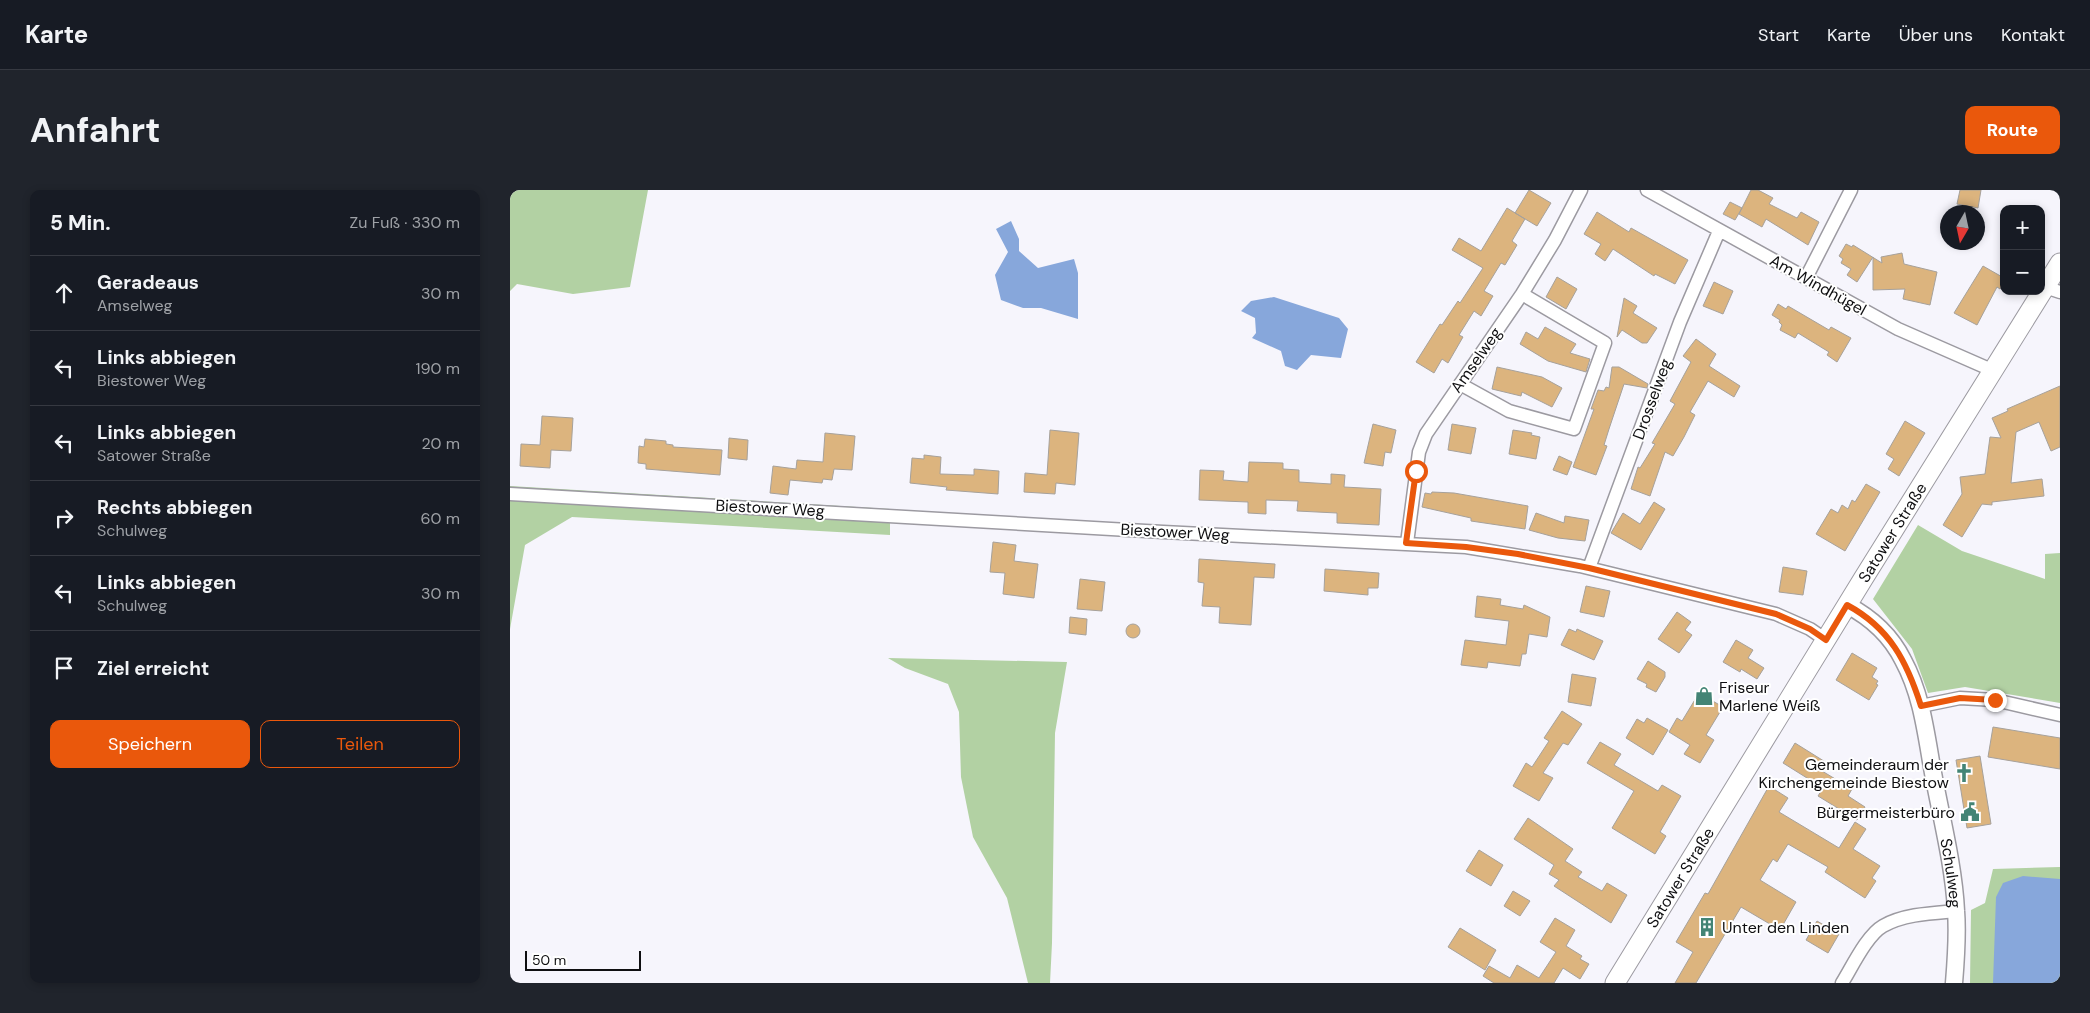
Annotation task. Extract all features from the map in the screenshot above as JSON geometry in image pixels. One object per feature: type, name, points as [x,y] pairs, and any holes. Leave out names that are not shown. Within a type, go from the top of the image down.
[{"type":"main road","name":"Satower Straße","points":[[1615,983],[1847,605],[1994,371],[2052,290],[2060,263]]},
{"type":"street","name":"Amselweg","points":[[1406,543],[1419,452],[1426,434],[1522,294],[1555,240],[1581,190]]},
{"type":"street","name":"Am Windhügel","points":[[1647,190],[1898,329],[1994,371]]},
{"type":"street","points":[[1806,278],[1851,190]]},
{"type":"street","name":"Drosselweg","points":[[1589,568],[1680,322],[1720,231]]},
{"type":"street","points":[[1460,384],[1509,411],[1574,429],[1605,342],[1522,294]]},
{"type":"street","name":"Biestower Weg","points":[[510,494],[1163,532],[1466,547],[1518,554],[1589,568],[1776,614],[1810,629],[1826,640]]},
{"type":"street","name":"Schulweg","points":[[1847,605],[1872,621],[1890,640],[1911,674],[1921,706],[1956,910],[1954,983]]},
{"type":"street","points":[[1921,706],[1960,698],[1995,700],[2060,714]]},
{"type":"street","points":[[1842,983],[1871,938],[1883,926],[1905,918],[1956,910]]},
{"type":"green space","points":[[510,190],[648,190],[630,287],[573,294],[517,284],[510,291]]},
{"type":"green space","points":[[510,486],[890,509],[890,535],[572,517],[525,545],[510,629]]},
{"type":"green space","points":[[1918,525],[1962,551],[2045,579],[2045,554],[2060,553],[2060,703],[1965,687],[1928,693],[1912,649],[1873,599]]},
{"type":"green space","points":[[888,658],[1067,662],[1055,733],[1050,983],[1028,983],[1007,898],[973,837],[961,777],[959,712],[948,684],[905,668]]},
{"type":"green space","points":[[2060,867],[2060,983],[1970,983],[1971,910],[1985,903],[1993,869]]},
{"type":"water","points":[[1011,221],[1019,239],[1019,251],[1038,268],[1074,259],[1078,273],[1078,319],[1041,308],[1023,308],[1001,300],[995,275],[1008,252],[996,229]]},
{"type":"water","points":[[1274,297],[1339,318],[1348,329],[1341,358],[1311,355],[1297,370],[1285,366],[1281,351],[1252,338],[1256,333],[1255,318],[1241,311],[1251,301]]},
{"type":"water","points":[[2023,876],[2060,879],[2060,983],[1993,983],[1996,897],[2003,883]]},
{"type":"building","points":[[1529,190],[1551,203],[1537,226],[1515,213]]},
{"type":"building","points":[[1751,190],[1758,190],[1773,198],[1769,204],[1797,218],[1801,212],[1819,222],[1808,245],[1766,219],[1762,227],[1739,214]]},
{"type":"building","points":[[1960,190],[1981,190],[1978,205],[1957,204]]},
{"type":"building","points":[[1730,202],[1742,208],[1735,220],[1723,214]]},
{"type":"building","points":[[1507,208],[1525,219],[1512,241],[1517,245],[1505,265],[1501,263],[1484,291],[1493,296],[1481,316],[1474,311],[1459,335],[1463,337],[1448,363],[1442,359],[1434,373],[1416,362],[1440,324],[1442,325],[1458,301],[1460,303],[1483,268],[1452,250],[1459,238],[1481,251]]},
{"type":"building","points":[[1597,212],[1629,232],[1631,228],[1688,260],[1675,284],[1655,274],[1654,276],[1613,249],[1605,261],[1595,254],[1601,244],[1584,234]]},
{"type":"building","points":[[1846,244],[1852,247],[1853,245],[1873,257],[1857,282],[1847,275],[1851,269],[1841,263],[1843,259],[1839,256]]},
{"type":"building","points":[[1902,253],[1904,264],[1937,272],[1930,305],[1903,299],[1905,289],[1873,290],[1873,257],[1882,263],[1881,257]]},
{"type":"building","points":[[1983,266],[2000,276],[2000,289],[1997,287],[1977,325],[1954,313]]},
{"type":"building","points":[[1557,277],[1577,289],[1566,309],[1546,297]]},
{"type":"building","points":[[1714,282],[1733,291],[1723,314],[1703,306]]},
{"type":"building","points":[[1624,298],[1637,306],[1633,313],[1657,328],[1647,343],[1642,343],[1622,330],[1617,337]]},
{"type":"building","points":[[1778,304],[1786,309],[1788,306],[1829,330],[1831,327],[1851,338],[1837,362],[1827,355],[1829,352],[1798,333],[1795,338],[1780,330],[1782,325],[1779,322],[1780,320],[1772,315]]},
{"type":"building","points":[[1545,327],[1576,344],[1570,353],[1590,359],[1586,372],[1548,361],[1520,344],[1526,332],[1538,339]]},
{"type":"building","points":[[1696,339],[1716,354],[1709,366],[1740,386],[1734,397],[1708,381],[1690,412],[1695,415],[1673,456],[1665,452],[1650,496],[1631,489],[1638,467],[1640,468],[1655,444],[1652,443],[1675,404],[1670,401],[1691,362],[1683,356]]},
{"type":"building","points":[[1497,367],[1542,377],[1562,388],[1552,407],[1522,392],[1521,396],[1492,389]]},
{"type":"building","points":[[1612,367],[1619,367],[1648,384],[1647,388],[1624,384],[1604,445],[1607,446],[1596,475],[1573,467],[1594,409],[1591,409],[1598,390],[1604,391],[1606,387],[1609,388]]},
{"type":"building","points":[[2060,386],[2060,447],[2051,451],[2039,422],[2016,432],[2011,483],[2042,479],[2044,496],[1992,502],[1992,505],[1982,504],[1962,537],[1943,525],[1962,494],[1960,477],[1985,474],[1990,437],[2001,438],[1992,418],[2008,411],[2007,409]]},
{"type":"building","points":[[542,416],[573,418],[571,451],[551,450],[550,468],[520,466],[521,444],[540,445]]},
{"type":"building","points":[[1905,421],[1925,433],[1899,476],[1888,469],[1894,459],[1886,454]]},
{"type":"building","points":[[1373,424],[1396,430],[1391,453],[1385,452],[1383,466],[1364,463]]},
{"type":"building","points":[[1452,424],[1476,428],[1471,454],[1448,450]]},
{"type":"building","points":[[1050,430],[1079,433],[1075,485],[1056,483],[1055,494],[1024,492],[1025,473],[1047,475]]},
{"type":"building","points":[[1513,430],[1532,433],[1531,435],[1540,437],[1536,459],[1509,454]]},
{"type":"building","points":[[825,433],[855,436],[852,470],[834,469],[832,480],[823,479],[822,483],[790,480],[788,495],[770,493],[773,466],[796,469],[797,460],[823,462]]},
{"type":"building","points":[[729,438],[748,440],[747,460],[728,458]]},
{"type":"building","points":[[645,439],[666,441],[666,444],[673,445],[673,447],[722,450],[720,475],[646,469],[646,464],[638,463],[639,446],[644,447]]},
{"type":"building","points":[[924,455],[941,457],[940,474],[974,475],[974,469],[999,471],[998,494],[946,490],[947,487],[910,483],[912,458],[924,459]]},
{"type":"building","points":[[1559,456],[1572,462],[1567,475],[1553,470]]},
{"type":"building","points":[[1249,462],[1283,463],[1283,469],[1299,470],[1299,482],[1331,484],[1331,474],[1345,475],[1344,487],[1381,489],[1379,525],[1337,523],[1337,513],[1297,511],[1298,501],[1266,500],[1266,514],[1248,513],[1248,502],[1199,500],[1200,470],[1224,471],[1223,480],[1248,482]]},
{"type":"building","points":[[1866,484],[1880,492],[1845,551],[1816,534],[1831,509],[1838,513],[1842,505],[1848,509],[1852,500],[1855,502]]},
{"type":"building","points":[[1432,492],[1454,493],[1528,506],[1525,529],[1471,521],[1471,518],[1422,507],[1425,493],[1431,494]]},
{"type":"building","points":[[1654,502],[1665,509],[1641,550],[1611,533],[1623,513],[1640,524]]},
{"type":"building","points":[[1536,513],[1564,523],[1565,516],[1589,520],[1585,541],[1558,538],[1529,530]]},
{"type":"building","points":[[993,542],[1016,545],[1014,561],[1038,564],[1034,598],[1003,594],[1005,573],[990,572]]},
{"type":"building","points":[[1199,559],[1275,564],[1274,578],[1254,577],[1251,625],[1219,623],[1220,607],[1202,606],[1204,583],[1198,582]]},
{"type":"building","points":[[1783,567],[1807,571],[1803,595],[1779,592]]},
{"type":"building","points":[[1325,569],[1379,573],[1378,588],[1368,588],[1368,595],[1324,591]]},
{"type":"building","points":[[1080,579],[1105,582],[1102,611],[1077,609]]},
{"type":"building","points":[[1586,586],[1610,591],[1604,617],[1580,612]]},
{"type":"building","points":[[1477,596],[1501,599],[1500,605],[1523,609],[1524,605],[1550,617],[1547,637],[1529,634],[1526,654],[1522,654],[1520,666],[1488,662],[1487,668],[1461,665],[1465,640],[1506,645],[1509,621],[1475,617]]},
{"type":"building","points":[[1677,612],[1691,622],[1685,630],[1692,635],[1679,653],[1658,639]]},
{"type":"building","points":[[1070,617],[1087,619],[1086,635],[1069,633]]},
{"type":"building","points":[[1133,624],[1138,626],[1140,631],[1138,636],[1133,638],[1128,636],[1126,631],[1128,626]]},
{"type":"building","points":[[1569,629],[1576,632],[1577,629],[1603,641],[1594,660],[1561,645]]},
{"type":"building","points":[[1736,640],[1753,650],[1748,658],[1764,668],[1757,679],[1741,669],[1740,672],[1723,662]]},
{"type":"building","points":[[1852,653],[1877,668],[1872,677],[1878,681],[1876,684],[1878,685],[1869,700],[1836,680]]},
{"type":"building","points":[[1648,661],[1665,672],[1665,677],[1656,692],[1646,687],[1647,684],[1637,679]]},
{"type":"building","points":[[1572,674],[1596,678],[1591,706],[1568,702]]},
{"type":"building","points":[[1699,693],[1723,707],[1706,735],[1714,740],[1700,763],[1684,754],[1690,745],[1669,732],[1677,718],[1682,721]]},
{"type":"building","points":[[1562,711],[1582,724],[1568,745],[1563,743],[1543,773],[1553,778],[1539,801],[1513,786],[1526,763],[1532,767],[1549,741],[1544,738]]},
{"type":"building","points":[[1647,718],[1668,730],[1653,755],[1626,738],[1637,719],[1644,723]]},
{"type":"building","points":[[1993,727],[2060,738],[2060,769],[1988,757]]},
{"type":"building","points":[[1600,742],[1621,754],[1614,765],[1658,791],[1662,785],[1681,796],[1660,832],[1666,836],[1655,854],[1612,828],[1634,791],[1587,763]]},
{"type":"building","points":[[1795,743],[1827,763],[1822,771],[1852,789],[1848,796],[1865,807],[1857,820],[1818,796],[1823,788],[1783,763]]},
{"type":"building","points":[[1980,756],[1991,824],[1967,828],[1956,760]]},
{"type":"building","points":[[1769,786],[1788,798],[1779,812],[1839,848],[1855,822],[1866,829],[1853,849],[1880,866],[1872,878],[1876,881],[1865,898],[1825,872],[1828,867],[1788,844],[1777,862],[1773,859],[1760,880],[1796,902],[1780,930],[1741,907],[1696,983],[1675,983],[1693,952],[1676,942],[1705,893],[1708,894]]},
{"type":"building","points":[[1528,818],[1573,849],[1565,861],[1582,872],[1578,877],[1602,891],[1607,883],[1627,895],[1611,923],[1554,886],[1559,880],[1549,874],[1554,865],[1514,839]]},
{"type":"building","points":[[1479,850],[1503,865],[1491,886],[1466,871]]},
{"type":"building","points":[[1513,891],[1530,901],[1520,916],[1504,906]]},
{"type":"building","points":[[1555,918],[1575,930],[1566,946],[1582,956],[1580,959],[1589,964],[1580,979],[1563,968],[1554,983],[1494,983],[1483,976],[1489,966],[1510,978],[1517,965],[1539,978],[1556,952],[1540,942]]},
{"type":"building","points":[[1817,921],[1839,934],[1828,953],[1806,940]]},
{"type":"building","points":[[1460,928],[1496,950],[1485,970],[1448,947]]},
{"type":"place","name":"Friseur Marlene Weiß","points":[[1704,696]]},
{"type":"place","name":"Gemeinderaum der Kirchengemeinde Biestow","points":[[1964,773]]},
{"type":"place","name":"Bürgermeisterbüro","points":[[1970,812]]},
{"type":"place","name":"Unter den Linden","points":[[1707,927]]},
{"type":"route","points":[[1416,471],[1406,543],[1466,547],[1518,554],[1589,568],[1776,614],[1810,629],[1826,640],[1847,605],[1872,621],[1890,640],[1911,674],[1921,706],[1960,698],[1995,700]]}]
